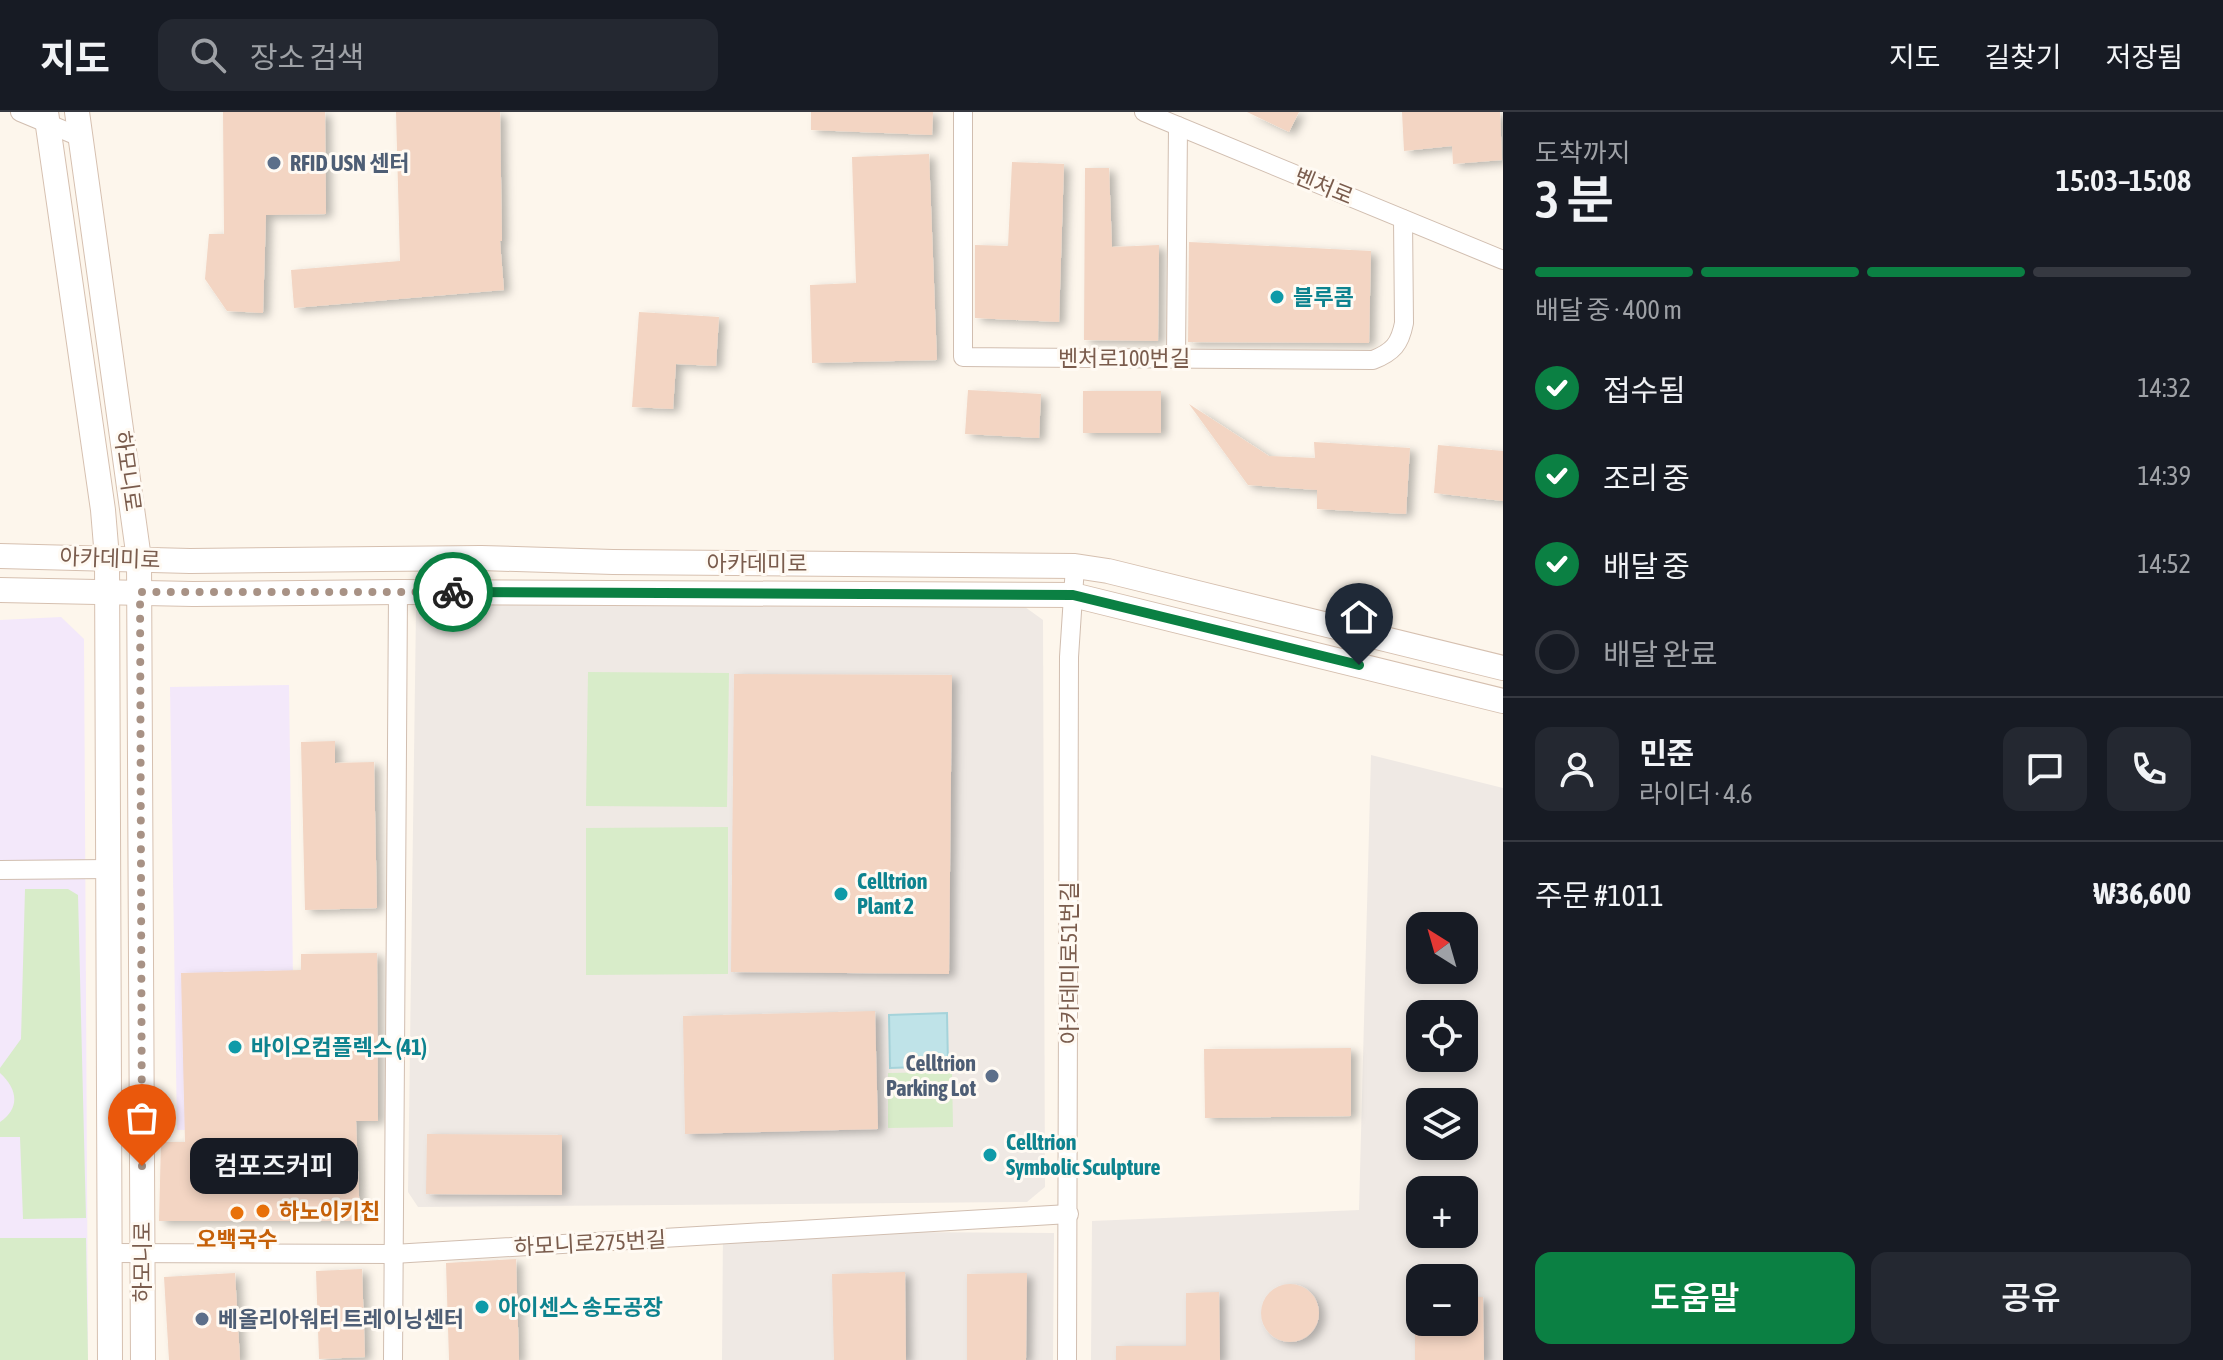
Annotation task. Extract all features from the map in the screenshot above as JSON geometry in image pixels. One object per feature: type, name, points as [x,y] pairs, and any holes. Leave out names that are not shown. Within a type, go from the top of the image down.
[{"type":"main road","name":"하모니로","points":[[77,112],[139,559],[143,1360]]},
{"type":"main road","name":"하모니로","points":[[47,118],[103,510],[109,591],[110,1360]]},
{"type":"main road","name":"아카데미로","points":[[0,556],[139,559],[481,558],[1075,566],[1108,571],[1503,668]]},
{"type":"main road","name":"아카데미로","points":[[0,590],[1073,595],[1503,701]]},
{"type":"street","points":[[20,112],[47,118],[80,137]]},
{"type":"street","name":"벤처로100번길","points":[[963,112],[963,357],[1373,360],[1390,353],[1401,340],[1404,323],[1403,219]]},
{"type":"street","name":"벤처로","points":[[1144,112],[1503,260]]},
{"type":"street","points":[[1176,358],[1178,126]]},
{"type":"street","name":"아카데미로51번길","points":[[1067,1360],[1069,657],[1075,566]]},
{"type":"street","points":[[393,1360],[398,592]]},
{"type":"street","points":[[0,870],[109,869]]},
{"type":"street","name":"하모니로275번길","points":[[110,1253],[393,1254],[1069,1214]]},
{"type":"shaded area","points":[[445,596],[1014,599],[1043,620],[1045,1187],[1027,1202],[418,1207],[408,1192],[416,610]]},
{"type":"shaded area","points":[[61,617],[84,639],[88,1360],[0,1360],[0,620]]},
{"type":"shaded area","points":[[289,685],[295,1128],[177,1130],[170,687]]},
{"type":"shaded area","points":[[1371,755],[1503,788],[1503,1360],[1091,1360],[1092,1221],[1359,1210]]},
{"type":"shaded area","points":[[723,1231],[1054,1233],[1053,1360],[722,1360]]},
{"type":"green space","points":[[588,672],[729,673],[727,807],[586,806]]},
{"type":"green space","points":[[728,827],[728,974],[586,975],[586,828]]},
{"type":"green space","points":[[25,889],[68,889],[78,895],[86,1218],[23,1219],[20,1137],[0,1137],[0,1122],[11,1111],[14,1098],[0,1068],[21,1039]]},
{"type":"green space","points":[[952,1072],[953,1127],[888,1128],[888,1073]]},
{"type":"green space","points":[[0,1238],[86,1238],[88,1360],[0,1360]]},
{"type":"water","points":[[947,1013],[948,1066],[890,1068],[889,1015]]},
{"type":"building","name":"RFID USN 센터","points":[[223,112],[325,112],[326,214],[266,215],[263,313],[227,311],[205,279],[209,234],[224,234]]},
{"type":"building","points":[[396,112],[500,112],[500,241],[504,290],[294,308],[291,270],[400,261]]},
{"type":"building","points":[[811,112],[933,112],[932,135],[811,130]]},
{"type":"building","points":[[1247,112],[1299,112],[1289,132]]},
{"type":"building","points":[[1402,112],[1500,112],[1502,160],[1453,164],[1452,146],[1404,151]]},
{"type":"building","points":[[929,154],[937,360],[812,363],[810,285],[856,283],[852,157]]},
{"type":"building","points":[[1012,162],[1064,164],[1059,322],[975,318],[975,245],[1008,246]]},
{"type":"building","points":[[1085,168],[1109,168],[1112,247],[1159,245],[1158,341],[1084,340]]},
{"type":"building","name":"블루콤","points":[[1189,242],[1371,251],[1369,343],[1188,342]]},
{"type":"building","points":[[639,312],[719,317],[716,366],[676,364],[673,409],[632,407]]},
{"type":"building","points":[[968,390],[1041,394],[1039,438],[965,434]]},
{"type":"building","points":[[1083,391],[1161,391],[1161,433],[1083,433]]},
{"type":"building","points":[[1189,404],[1269,456],[1315,458],[1314,442],[1410,448],[1406,514],[1317,509],[1317,490],[1248,485]]},
{"type":"building","points":[[1438,445],[1503,451],[1503,501],[1434,493]]},
{"type":"building","name":"Celltrion Plant 2","points":[[734,674],[952,675],[949,974],[731,972]]},
{"type":"building","points":[[335,741],[335,763],[374,762],[377,908],[305,910],[301,742]]},
{"type":"building","points":[[377,953],[378,1121],[356,1121],[360,1221],[159,1221],[161,1142],[185,1142],[181,973],[301,970],[301,954]]},
{"type":"building","points":[[875,1011],[878,1129],[685,1134],[683,1016]]},
{"type":"building","points":[[1351,1048],[1351,1116],[1205,1118],[1204,1049]]},
{"type":"building","points":[[427,1134],[562,1135],[562,1195],[426,1194]]},
{"type":"building","name":"아이센스 송도공장","points":[[516,1259],[519,1360],[449,1360],[446,1263]]},
{"type":"building","points":[[362,1269],[365,1357],[319,1359],[316,1271]]},
{"type":"building","points":[[905,1272],[906,1360],[834,1360],[832,1274]]},
{"type":"building","name":"베올리아워터 트레이닝센터","points":[[235,1273],[240,1360],[169,1360],[164,1277]]},
{"type":"building","points":[[1027,1273],[1026,1360],[967,1360],[967,1274]]},
{"type":"building","points":[[1290,1284],[1310,1293],[1319,1313],[1310,1333],[1290,1342],[1270,1333],[1261,1313],[1270,1293]]},
{"type":"building","points":[[1219,1292],[1220,1360],[1116,1360],[1116,1346],[1186,1346],[1186,1293]]},
{"type":"building","points":[[1478,1297],[1483,1297],[1484,1360],[1415,1360],[1415,1336],[1478,1336]]},
{"type":"way so far","points":[[142,1166],[140,592],[453,592]]},
{"type":"place","name":"RFID USN 센터","points":[[274,163]]},
{"type":"place","name":"블루콤","points":[[1277,297]]},
{"type":"place","name":"Celltrion Plant 2","points":[[841,894]]},
{"type":"place","name":"바이오컴플렉스 (41)","points":[[235,1047]]},
{"type":"place","name":"Celltrion Parking Lot","points":[[992,1076]]},
{"type":"place","name":"Celltrion Symbolic Sculpture","points":[[990,1155]]},
{"type":"place","name":"컴포즈커피","points":[[142,1166]]},
{"type":"place","name":"하노이키친","points":[[263,1211]]},
{"type":"place","name":"오백국수","points":[[237,1213]]},
{"type":"place","name":"아이센스 송도공장","points":[[482,1307]]},
{"type":"place","name":"베올리아워터 트레이닝센터","points":[[202,1319]]},
{"type":"route","points":[[453,592],[1073,595],[1359,665]]}]
